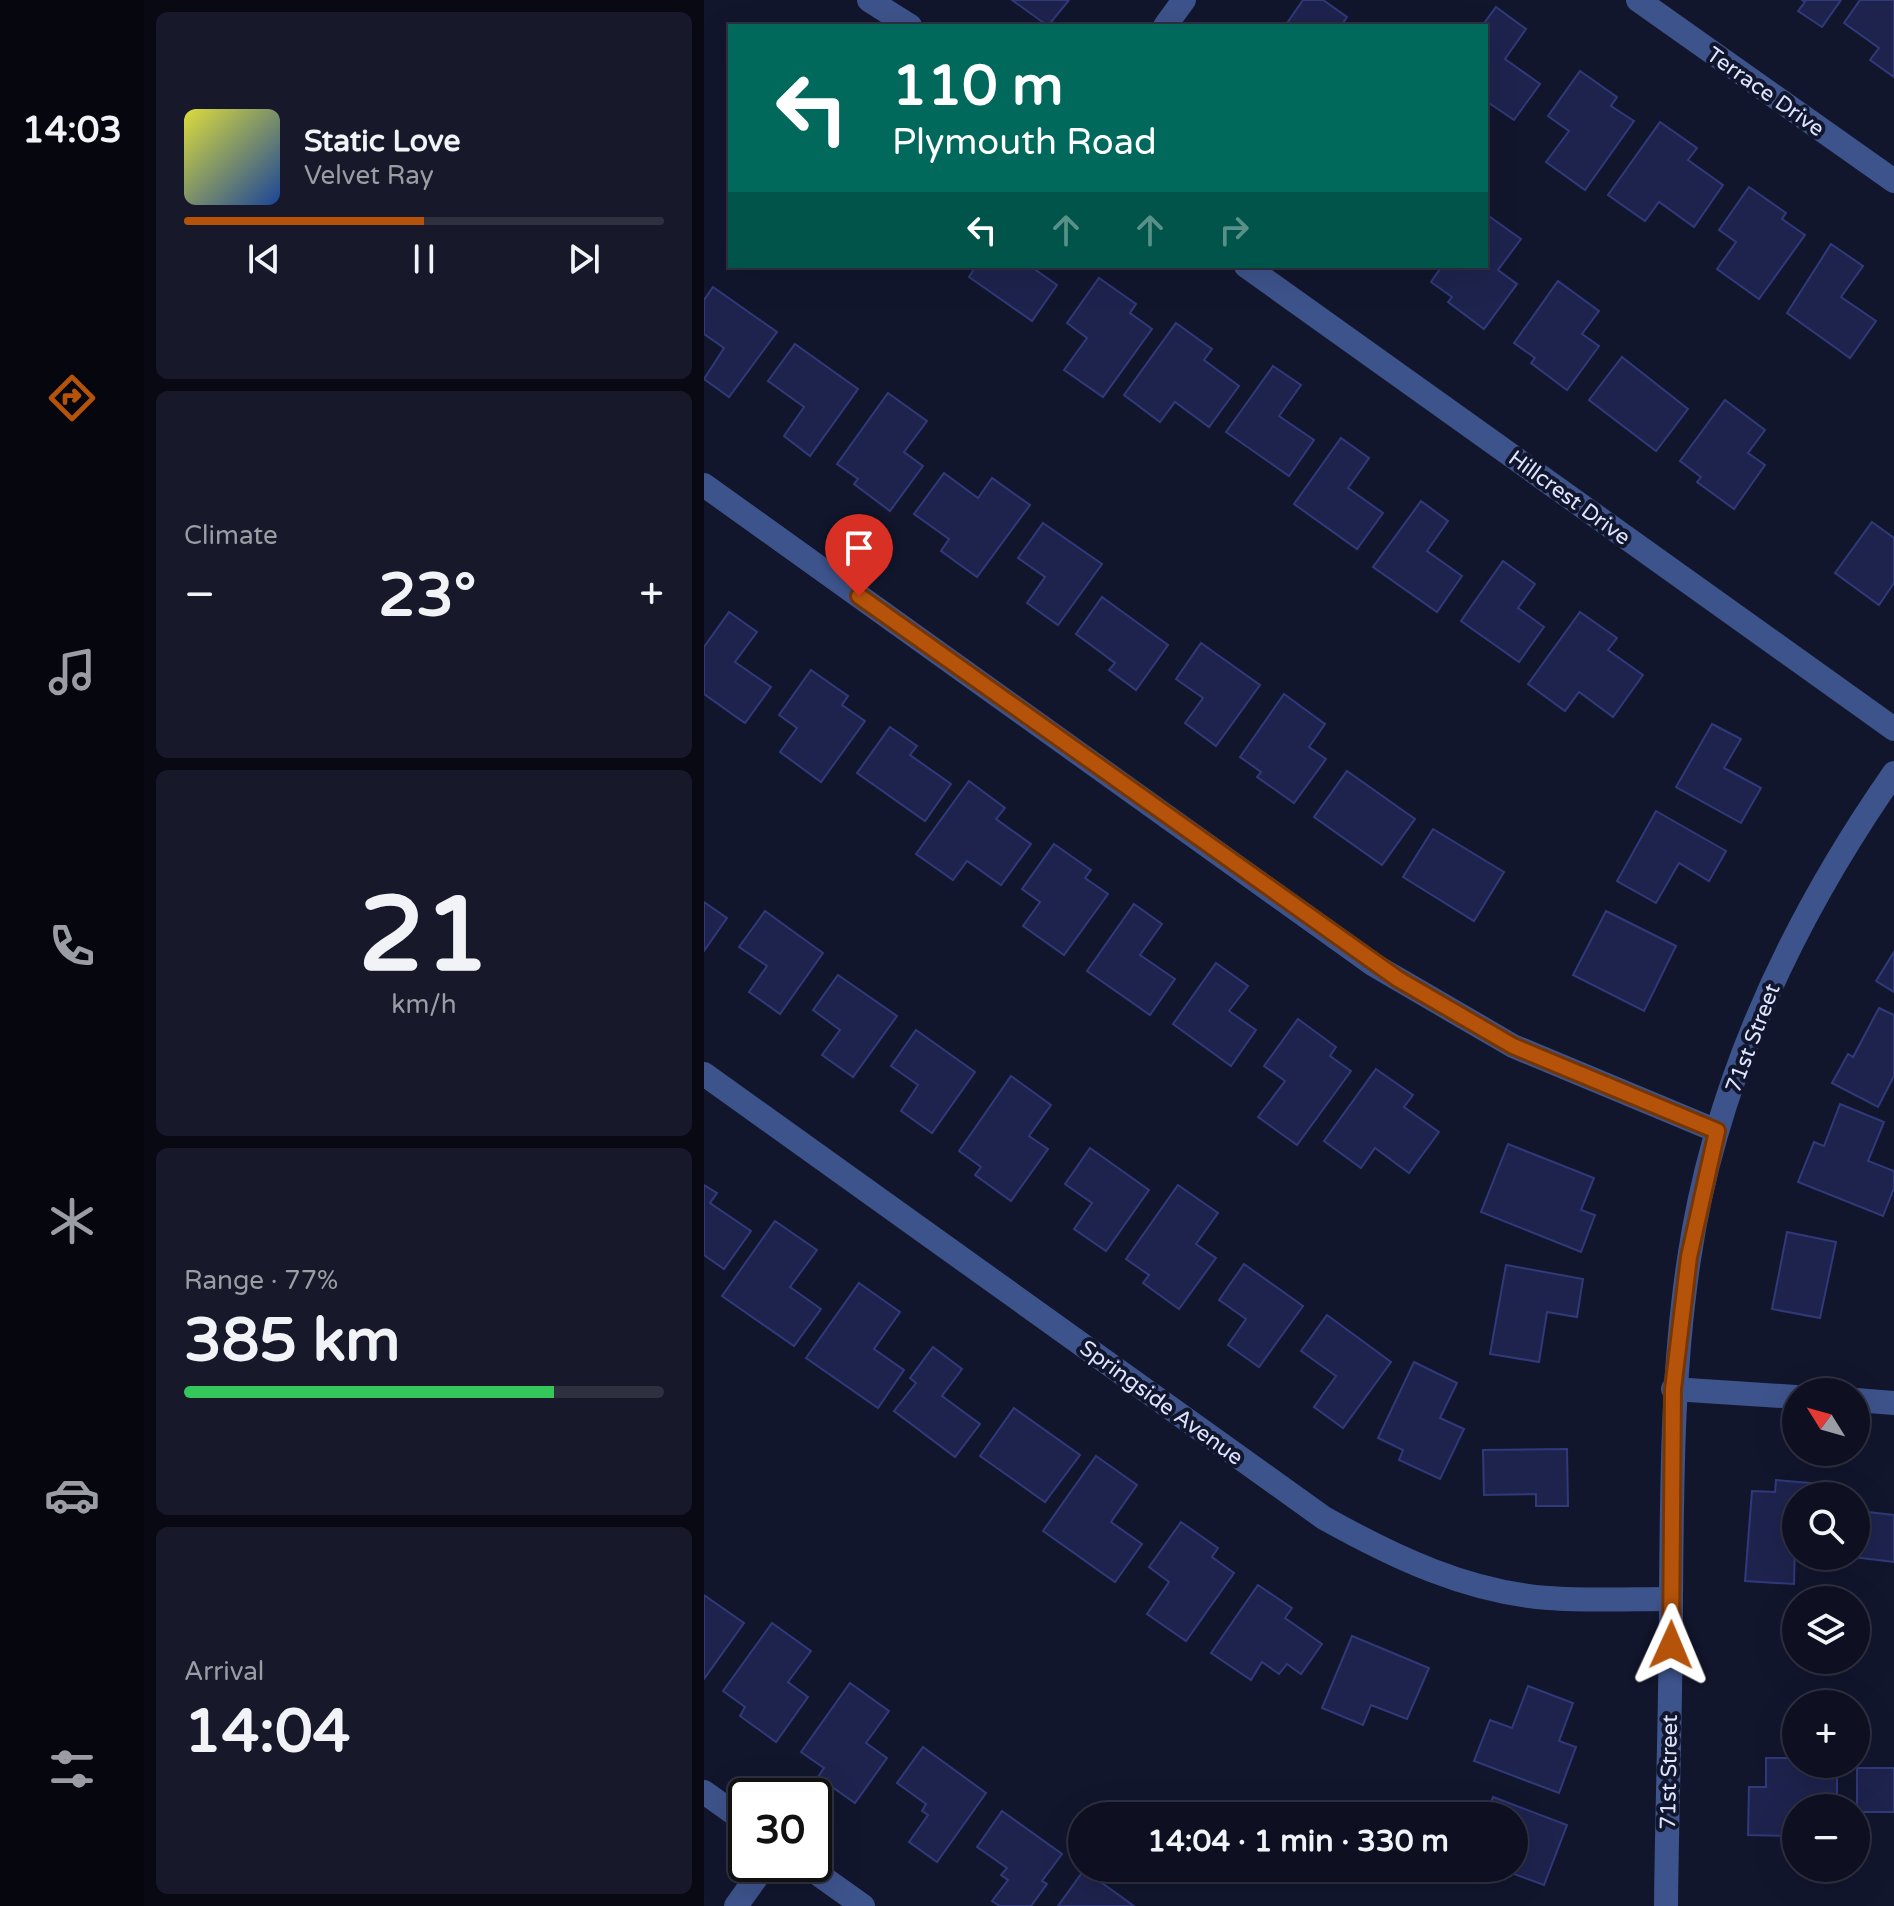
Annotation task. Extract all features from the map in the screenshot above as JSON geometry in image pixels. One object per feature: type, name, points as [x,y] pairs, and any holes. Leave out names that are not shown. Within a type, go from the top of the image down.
[{"type":"street","points":[[869,0],[907,24]]},
{"type":"street","points":[[1166,24],[1184,0]]},
{"type":"street","name":"Terrace Drive","points":[[1638,0],[1894,181]]},
{"type":"street","name":"Hillcrest Drive","points":[[1249,268],[1894,729]]},
{"type":"street","points":[[704,485],[1374,965],[1513,1046],[1717,1131]]},
{"type":"street","name":"71st Street","points":[[1666,1906],[1673,1389],[1689,1257],[1717,1131],[1759,1014],[1791,943],[1854,832],[1894,773]]},
{"type":"street","name":"Springside Avenue","points":[[704,1074],[1324,1518],[1382,1551],[1479,1586],[1547,1598],[1671,1599]]},
{"type":"street","points":[[1673,1389],[1782,1396]]},
{"type":"street","points":[[1870,1401],[1894,1403]]},
{"type":"street","points":[[704,1792],[728,1809]]},
{"type":"street","points":[[736,1906],[753,1882]]},
{"type":"street","points":[[829,1882],[863,1906]]},
{"type":"building","points":[[1012,0],[1069,0],[1050,24]]},
{"type":"building","points":[[1303,0],[1323,0],[1347,17],[1342,24],[1286,24]]},
{"type":"building","points":[[1802,0],[1841,0],[1822,27],[1798,11],[1805,2]]},
{"type":"building","points":[[1860,0],[1894,0],[1894,77],[1870,60],[1879,48],[1844,23]]},
{"type":"building","points":[[1496,7],[1526,29],[1505,59],[1540,84],[1514,120],[1488,102],[1488,24],[1483,24]]},
{"type":"building","points":[[1580,71],[1617,97],[1611,106],[1634,121],[1585,190],[1546,162],[1569,131],[1548,116]]},
{"type":"building","points":[[1660,122],[1697,148],[1688,160],[1723,185],[1694,227],[1659,202],[1645,221],[1608,195]]},
{"type":"building","points":[[1749,187],[1786,213],[1782,219],[1805,235],[1759,299],[1717,269],[1736,242],[1719,230]]},
{"type":"building","points":[[1488,215],[1521,239],[1498,270],[1517,284],[1484,329],[1448,302],[1452,297],[1431,282],[1441,268],[1488,268]]},
{"type":"building","points":[[1831,244],[1863,266],[1841,297],[1876,321],[1850,358],[1787,313]]},
{"type":"building","points":[[975,268],[1033,268],[1057,285],[1032,321],[969,277]]},
{"type":"building","points":[[1099,278],[1136,304],[1130,313],[1152,329],[1103,397],[1064,370],[1087,338],[1067,323]]},
{"type":"building","points":[[1558,281],[1599,311],[1582,334],[1599,346],[1567,390],[1531,363],[1535,358],[1514,343]]},
{"type":"building","points":[[713,287],[777,332],[729,397],[704,379],[724,348],[704,334],[704,300]]},
{"type":"building","points":[[1176,323],[1212,349],[1204,360],[1239,386],[1209,427],[1175,402],[1160,422],[1124,395]]},
{"type":"building","points":[[795,344],[858,389],[810,456],[784,436],[804,407],[768,381]]},
{"type":"building","points":[[1622,357],[1688,409],[1656,451],[1589,400]]},
{"type":"building","points":[[1273,366],[1301,385],[1279,416],[1314,440],[1289,476],[1226,432]]},
{"type":"building","points":[[888,393],[927,421],[904,452],[923,466],[890,511],[854,484],[858,479],[837,464]]},
{"type":"building","points":[[1725,400],[1765,430],[1748,453],[1765,465],[1734,509],[1697,482],[1701,477],[1680,461]]},
{"type":"building","points":[[1341,438],[1369,458],[1348,488],[1383,513],[1357,549],[1294,504]]},
{"type":"building","points":[[944,473],[978,498],[992,478],[1030,505],[977,577],[941,551],[949,539],[914,514]]},
{"type":"building","points":[[1421,501],[1448,521],[1427,551],[1462,576],[1437,612],[1373,567]]},
{"type":"building","points":[[1872,522],[1894,538],[1894,583],[1879,605],[1835,573]]},
{"type":"building","points":[[1043,523],[1102,564],[1058,625],[1027,603],[1045,577],[1018,558]]},
{"type":"building","points":[[1503,561],[1535,584],[1518,608],[1544,627],[1519,662],[1461,621]]},
{"type":"building","points":[[1102,597],[1168,645],[1136,690],[1109,670],[1115,663],[1076,634]]},
{"type":"building","points":[[729,612],[757,632],[735,662],[771,687],[745,723],[704,694],[704,647]]},
{"type":"building","points":[[1580,612],[1617,638],[1608,650],[1643,675],[1613,717],[1579,692],[1565,711],[1528,684]]},
{"type":"building","points":[[1201,643],[1260,685],[1216,746],[1185,723],[1203,698],[1176,679]]},
{"type":"building","points":[[811,670],[848,696],[842,705],[865,721],[821,782],[780,752],[797,728],[779,715]]},
{"type":"building","points":[[1284,694],[1325,724],[1309,747],[1326,759],[1294,803],[1257,777],[1261,772],[1240,757]]},
{"type":"building","points":[[1712,724],[1741,739],[1724,768],[1761,788],[1741,823],[1676,787]]},
{"type":"building","points":[[890,727],[917,746],[910,755],[951,784],[925,821],[857,773]]},
{"type":"building","points":[[1347,771],[1415,819],[1382,865],[1314,817]]},
{"type":"building","points":[[969,781],[1005,808],[996,819],[1031,844],[1001,885],[967,861],[953,880],[916,854]]},
{"type":"building","points":[[1656,811],[1726,851],[1709,881],[1679,863],[1656,903],[1617,881]]},
{"type":"building","points":[[1433,829],[1504,872],[1474,921],[1403,877]]},
{"type":"building","points":[[1054,844],[1091,870],[1085,878],[1108,894],[1064,955],[1023,926],[1040,902],[1022,889]]},
{"type":"building","points":[[704,902],[727,918],[704,951]]},
{"type":"building","points":[[1134,904],[1162,924],[1140,955],[1175,979],[1150,1015],[1087,971]]},
{"type":"building","points":[[765,911],[823,953],[780,1014],[749,992],[767,966],[739,947]]},
{"type":"building","points":[[1606,911],[1676,946],[1644,1011],[1573,975]]},
{"type":"building","points":[[1894,952],[1894,992],[1876,981]]},
{"type":"building","points":[[1216,963],[1248,986],[1229,1011],[1256,1030],[1231,1066],[1173,1024]]},
{"type":"building","points":[[838,975],[897,1016],[853,1077],[822,1055],[840,1030],[813,1010]]},
{"type":"building","points":[[1879,1008],[1894,1015],[1894,1076],[1878,1107],[1832,1083],[1848,1054],[1853,1057]]},
{"type":"building","points":[[1298,1019],[1336,1047],[1330,1056],[1351,1071],[1297,1145],[1258,1117],[1285,1081],[1264,1066]]},
{"type":"building","points":[[916,1030],[975,1072],[932,1133],[901,1111],[918,1085],[891,1066]]},
{"type":"building","points":[[1376,1069],[1413,1095],[1404,1107],[1439,1132],[1409,1173],[1375,1148],[1361,1168],[1324,1141]]},
{"type":"building","points":[[1011,1076],[1051,1105],[1029,1136],[1048,1149],[1011,1201],[975,1175],[981,1167],[959,1151]]},
{"type":"building","points":[[1840,1104],[1884,1122],[1868,1161],[1894,1171],[1894,1188],[1883,1216],[1798,1182],[1814,1142],[1824,1146]]},
{"type":"building","points":[[1508,1144],[1594,1178],[1581,1210],[1595,1215],[1581,1252],[1481,1212]]},
{"type":"building","points":[[1090,1148],[1149,1190],[1106,1251],[1074,1229],[1092,1203],[1065,1184]]},
{"type":"building","points":[[704,1185],[717,1193],[710,1203],[751,1231],[724,1269],[704,1255]]},
{"type":"building","points":[[1178,1185],[1218,1213],[1196,1244],[1216,1258],[1179,1309],[1143,1283],[1149,1275],[1126,1259]]},
{"type":"building","points":[[775,1221],[817,1250],[790,1287],[821,1309],[794,1346],[722,1296]]},
{"type":"building","points":[[1787,1232],[1836,1242],[1820,1318],[1772,1309]]},
{"type":"building","points":[[1244,1264],[1303,1306],[1259,1367],[1228,1345],[1246,1319],[1219,1300]]},
{"type":"building","points":[[1506,1265],[1583,1279],[1577,1317],[1547,1312],[1539,1362],[1490,1354]]},
{"type":"building","points":[[859,1283],[900,1312],[874,1349],[904,1370],[878,1408],[806,1358]]},
{"type":"building","points":[[1327,1315],[1391,1362],[1343,1428],[1314,1407],[1336,1376],[1301,1351]]},
{"type":"building","points":[[933,1347],[962,1369],[942,1396],[980,1424],[955,1457],[894,1411],[916,1383],[910,1378]]},
{"type":"building","points":[[1414,1362],[1457,1383],[1440,1418],[1464,1429],[1440,1479],[1399,1460],[1403,1450],[1378,1438]]},
{"type":"building","points":[[1014,1408],[1080,1455],[1045,1502],[980,1456]]},
{"type":"building","points":[[1567,1449],[1568,1506],[1536,1506],[1536,1494],[1484,1495],[1483,1450]]},
{"type":"building","points":[[1096,1456],[1137,1485],[1111,1522],[1142,1544],[1115,1582],[1043,1531]]},
{"type":"building","points":[[1776,1480],[1798,1482],[1782,1482],[1782,1570],[1794,1570],[1794,1584],[1745,1581],[1752,1491],[1775,1492]]},
{"type":"building","points":[[1870,1512],[1894,1515],[1894,1562],[1870,1559]]},
{"type":"building","points":[[1181,1522],[1218,1548],[1212,1557],[1234,1573],[1186,1641],[1147,1614],[1169,1582],[1149,1567]]},
{"type":"building","points":[[1258,1585],[1292,1608],[1285,1618],[1322,1644],[1301,1674],[1287,1664],[1279,1674],[1262,1662],[1251,1680],[1211,1653]]},
{"type":"building","points":[[704,1595],[744,1623],[704,1679]]},
{"type":"building","points":[[772,1623],[811,1651],[788,1682],[808,1697],[776,1742],[740,1716],[745,1707],[723,1691]]},
{"type":"building","points":[[1352,1636],[1429,1668],[1407,1719],[1371,1705],[1363,1725],[1322,1708]]},
{"type":"building","points":[[850,1683],[889,1711],[866,1743],[887,1758],[855,1803],[832,1787],[832,1778],[818,1777],[824,1768],[801,1752]]},
{"type":"building","points":[[1528,1686],[1573,1703],[1559,1741],[1576,1747],[1559,1793],[1474,1761],[1490,1720],[1512,1728]]},
{"type":"building","points":[[923,1747],[986,1793],[937,1862],[909,1842],[928,1815],[922,1811],[926,1804],[897,1783]]},
{"type":"building","points":[[1766,1758],[1782,1758],[1782,1778],[1837,1778],[1837,1794],[1782,1794],[1782,1836],[1748,1835],[1749,1787],[1766,1787]]},
{"type":"building","points":[[1870,1768],[1894,1768],[1894,1812],[1870,1812],[1870,1794],[1857,1794],[1857,1778],[1870,1778]]},
{"type":"building","points":[[1528,1810],[1567,1825],[1544,1885],[1528,1879]]},
{"type":"building","points":[[1002,1811],[1062,1854],[1042,1881],[1047,1884],[1031,1906],[1000,1906],[992,1901],[1008,1880],[1001,1875],[1007,1868],[977,1847]]},
{"type":"building","points":[[1075,1882],[1101,1882],[1134,1906],[1058,1906]]},
{"type":"route","points":[[859,596],[1374,965],[1513,1046],[1576,1075],[1717,1131],[1689,1257],[1673,1389],[1671,1645]]}]
